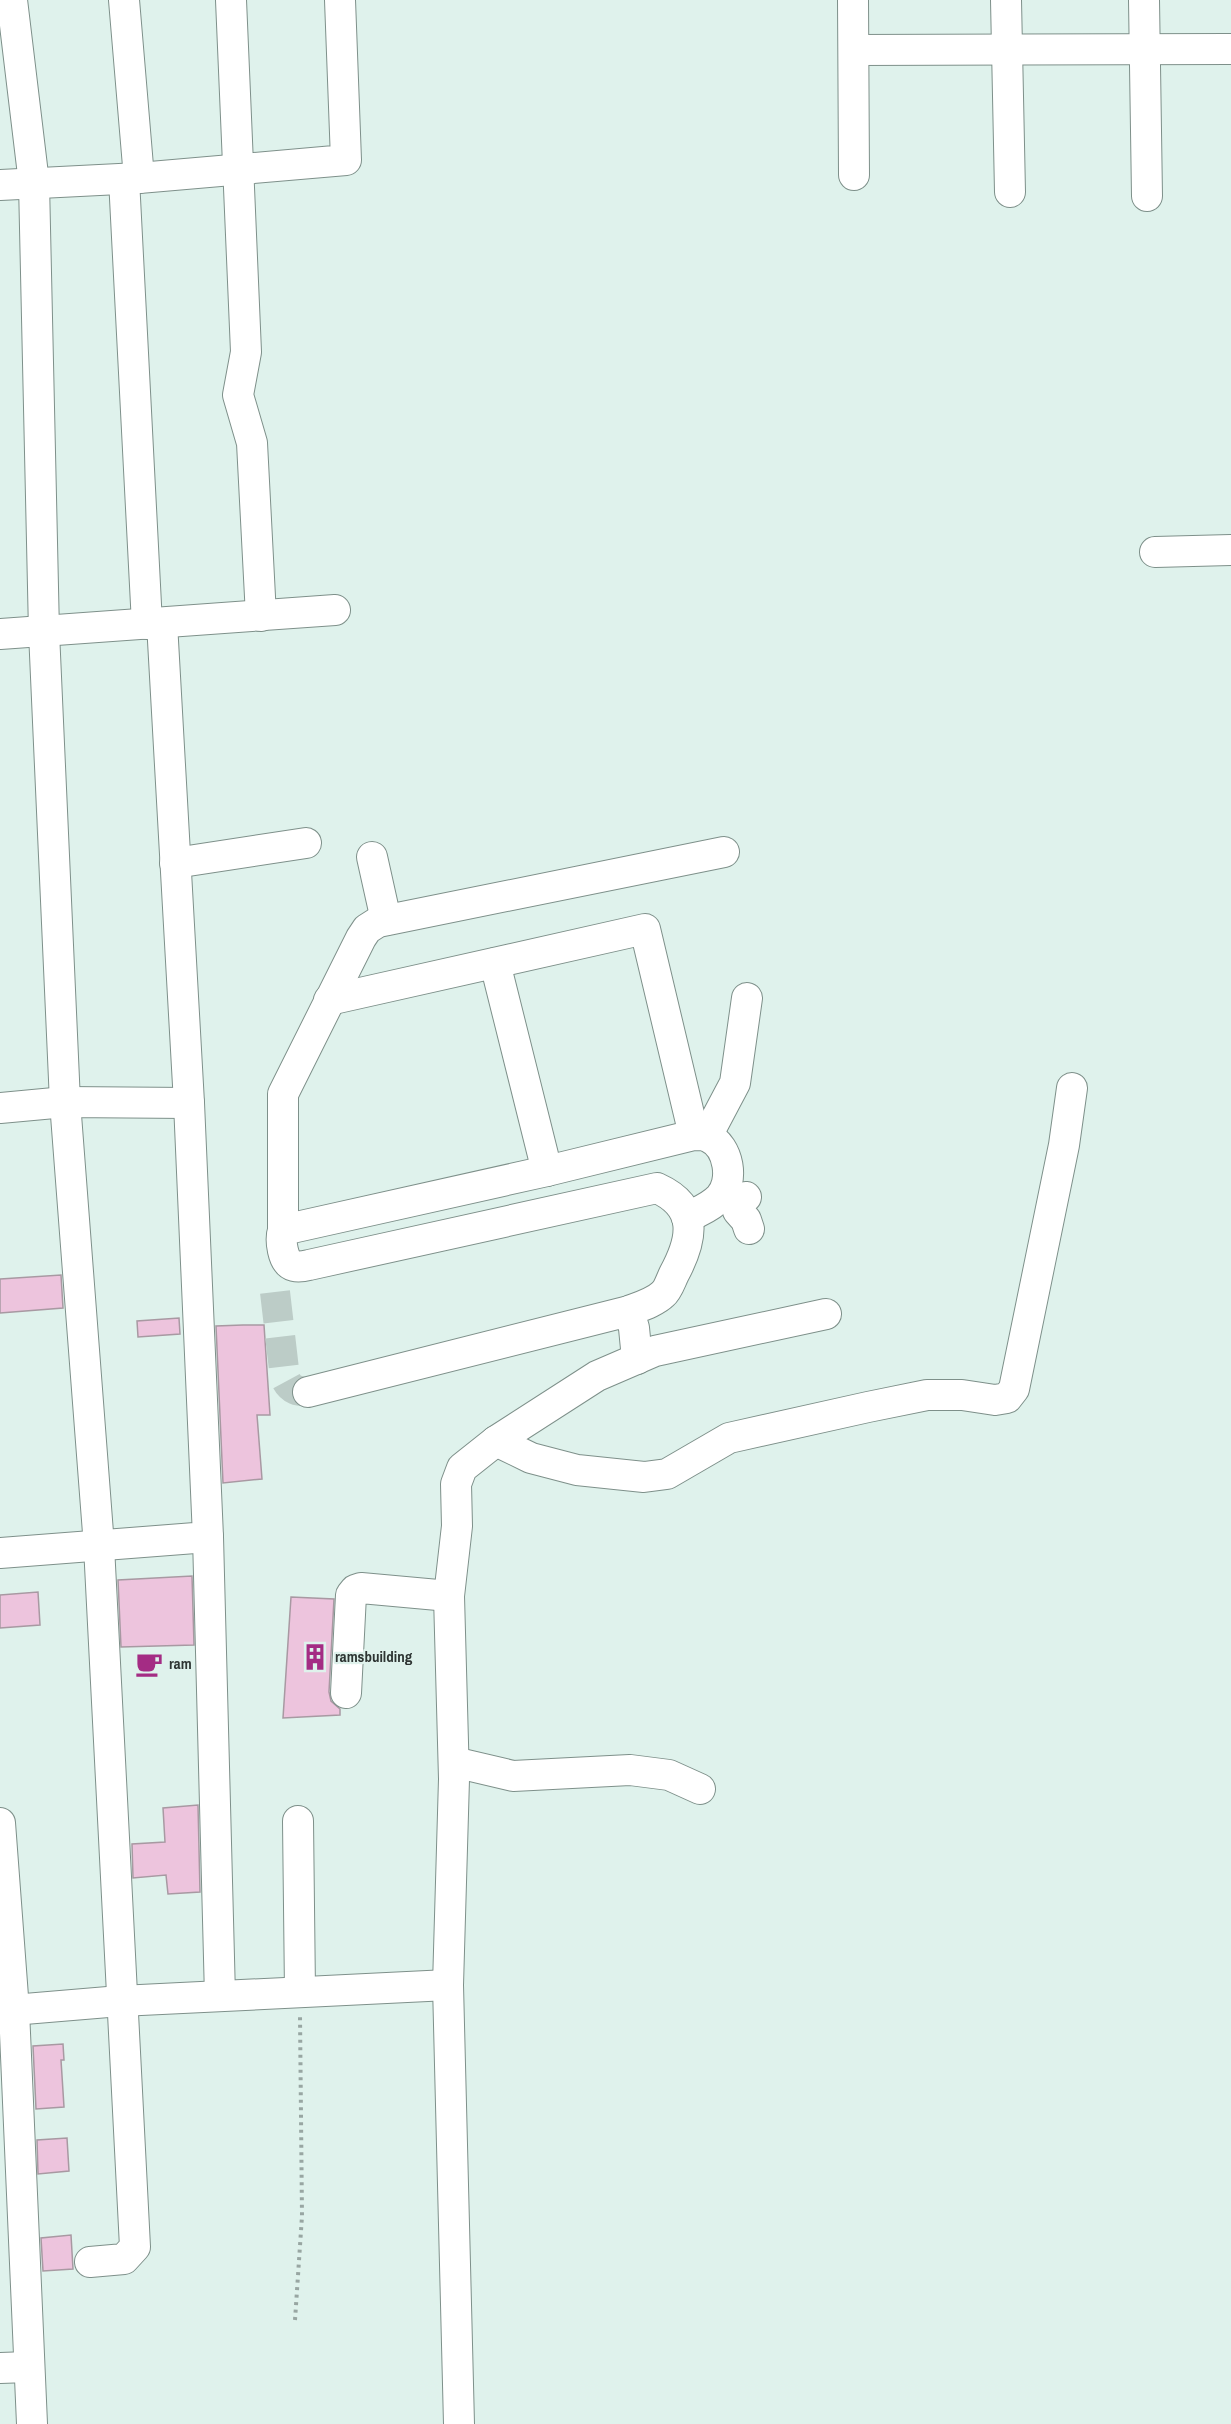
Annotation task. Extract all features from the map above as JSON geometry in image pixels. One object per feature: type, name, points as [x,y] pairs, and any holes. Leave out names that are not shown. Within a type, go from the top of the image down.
[{"type":"street","points":[[12,0],[34,183],[44,632],[65,1102],[99,1546],[120,2001],[135,2247],[123,2259],[90,2262]]},
{"type":"street","points":[[124,0],[154,623],[175,864],[189,1103],[208,1537],[220,1996]]},
{"type":"street","points":[[231,0],[246,352],[238,395],[252,443],[261,616]]},
{"type":"street","points":[[0,184],[132,179],[346,160],[340,0]]},
{"type":"street","points":[[853,0],[854,175]]},
{"type":"street","points":[[1006,0],[1010,192]]},
{"type":"street","points":[[1144,0],[1148,196]]},
{"type":"street","points":[[855,50],[1231,49]]},
{"type":"street","points":[[1155,552],[1231,550]]},
{"type":"street","points":[[0,634],[335,610]]},
{"type":"street","points":[[175,864],[306,843]]},
{"type":"street","points":[[724,852],[386,920],[367,929],[283,1094],[283,1230],[281,1238],[288,1263],[294,1266],[309,1265],[657,1188],[672,1195],[682,1207],[726,1212]]},
{"type":"street","points":[[372,857],[386,920]]},
{"type":"street","points":[[329,1000],[645,929],[701,1135]]},
{"type":"street","points":[[495,963],[547,1171]]},
{"type":"street","points":[[701,1135],[735,1083],[747,998]]},
{"type":"street","points":[[496,1441],[531,1458],[577,1470],[644,1477],[667,1474],[729,1438],[868,1407],[927,1395],[962,1395],[995,1400],[1007,1398],[1014,1389],[1064,1145],[1072,1088]]},
{"type":"street","points":[[0,1108],[65,1102],[189,1103]]},
{"type":"street","points":[[283,1230],[701,1135],[719,1145],[726,1161],[728,1178],[719,1198],[726,1212]]},
{"type":"street","points":[[308,1392],[629,1311],[663,1295],[682,1260],[689,1241],[689,1225],[726,1212]]},
{"type":"street","points":[[629,1311],[634,1328],[637,1359]]},
{"type":"street","points":[[459,2424],[448,1985],[454,1762],[449,1596],[457,1526],[456,1484],[462,1468],[496,1441],[597,1376],[655,1351],[826,1314]]},
{"type":"street","points":[[0,1553],[208,1537]]},
{"type":"street","points":[[346,1693],[351,1595],[355,1590],[362,1588],[449,1596]]},
{"type":"street","points":[[454,1762],[513,1776],[630,1770],[669,1775],[700,1789]]},
{"type":"street","points":[[298,1821],[300,1992]]},
{"type":"street","points":[[0,1823],[7,2011],[14,2368],[32,2424]]},
{"type":"street","points":[[7,2011],[120,2001],[448,1985]]},
{"type":"path","points":[[295,2320],[302,2216],[300,1992]]},
{"type":"building","points":[[61,1275],[63,1308],[0,1313],[0,1279]]},
{"type":"building","points":[[179,1318],[180,1334],[138,1337],[137,1321]]},
{"type":"building","points":[[264,1325],[270,1415],[257,1415],[262,1479],[223,1483],[216,1326]]},
{"type":"building","points":[[192,1576],[194,1645],[121,1647],[118,1580]]},
{"type":"building","points":[[38,1592],[40,1625],[0,1628],[0,1595]]},
{"type":"building","name":"ramsbuilding","points":[[291,1597],[334,1599],[329,1692],[331,1701],[340,1709],[340,1715],[283,1718]]},
{"type":"building","points":[[198,1805],[200,1892],[168,1894],[166,1875],[133,1878],[132,1844],[165,1842],[163,1808]]},
{"type":"building","points":[[63,2044],[64,2060],[61,2060],[64,2107],[36,2109],[33,2046]]},
{"type":"building","points":[[67,2138],[69,2171],[38,2174],[37,2140]]},
{"type":"building","points":[[71,2235],[73,2269],[43,2271],[41,2238]]},
{"type":"tunnel","points":[[275,1292],[285,1378],[294,1389],[308,1392]]},
{"type":"place","name":"ramsbuilding","points":[[315,1657]]},
{"type":"place","name":"ram","points":[[149,1664]]}]
